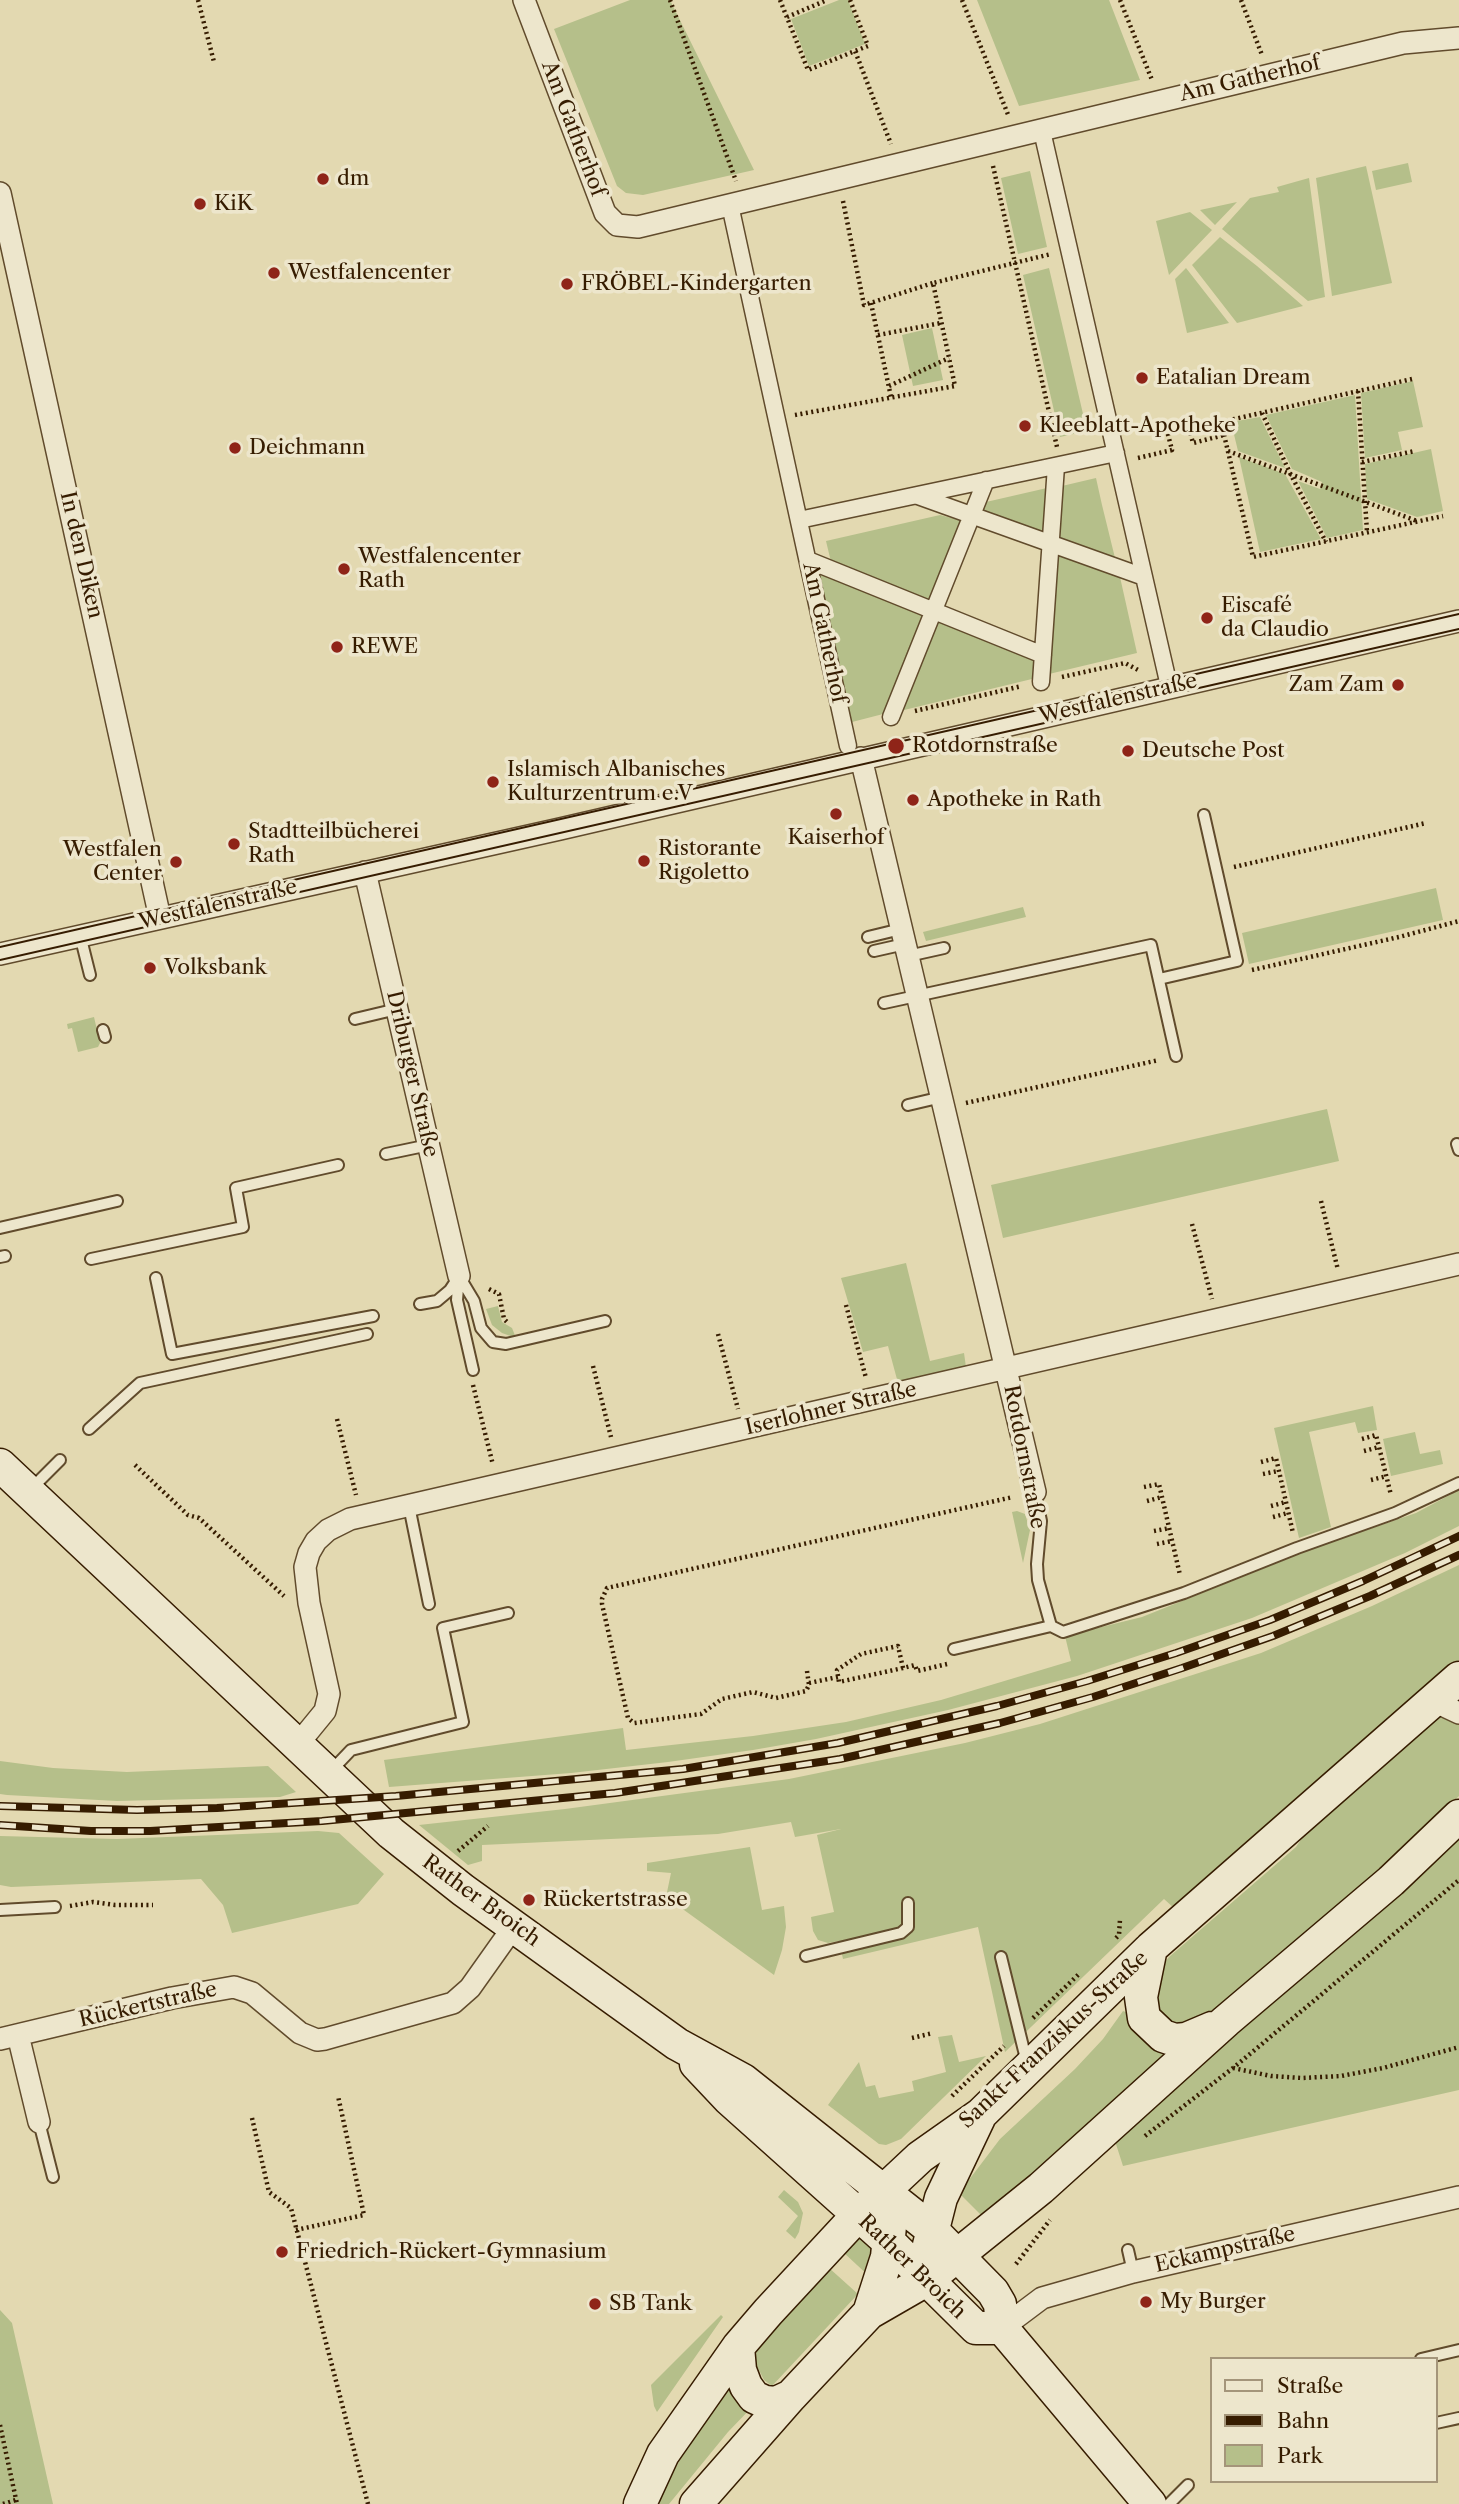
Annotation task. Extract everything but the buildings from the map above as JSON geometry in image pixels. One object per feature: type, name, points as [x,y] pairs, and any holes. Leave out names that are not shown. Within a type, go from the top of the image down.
[{"type":"main road","name":"Rather Broich","points":[[0,1465],[391,1833],[436,1870],[677,2044],[743,2080],[932,2229],[993,2292],[1000,2304],[1002,2328],[1150,2504]]},
{"type":"main road","name":"Sankt-Franziskus-Straße","points":[[640,2504],[663,2454],[738,2347],[858,2215],[920,2157],[981,2114],[1151,1948],[1445,1709],[1459,1678]]},
{"type":"main road","points":[[696,2504],[869,2313],[928,2279],[1041,2188],[1226,2021],[1391,1881],[1459,1816]]},
{"type":"main road","points":[[1151,1948],[1141,2007],[1144,2018],[1151,2027],[1163,2036],[1175,2040],[1186,2039],[1226,2021]]},
{"type":"main road","name":"Rather Broich","points":[[677,2044],[729,2099],[890,2243],[976,2328],[1002,2328]]},
{"type":"main road","points":[[928,2279],[932,2229],[941,2198],[981,2114]]},
{"type":"main road","points":[[869,2313],[882,2277],[890,2243],[889,2210],[884,2190]]},
{"type":"main road","name":"Rather Broich","points":[[993,2292],[991,2242],[1002,2220]]},
{"type":"main road","points":[[738,2347],[740,2370],[754,2397],[776,2403],[791,2396]]},
{"type":"street","name":"Am Gatherhof","points":[[524,0],[605,214],[617,225],[638,227],[1403,43],[1459,38]]},
{"type":"street","points":[[1042,131],[1169,686]]},
{"type":"street","name":"In den Diken","points":[[0,193],[160,918]]},
{"type":"street","name":"Am Gatherhof","points":[[736,204],[799,520],[855,752]]},
{"type":"street","points":[[799,520],[1116,453]]},
{"type":"street","points":[[1041,681],[1058,465]]},
{"type":"street","points":[[891,716],[986,481]]},
{"type":"street","points":[[916,496],[1144,577]]},
{"type":"street","points":[[808,560],[1043,655]]},
{"type":"street","name":"Westfalenstraße","points":[[0,954],[365,872],[855,752],[1459,621]]},
{"type":"street","name":"Rotdornstraße","points":[[855,752],[905,943],[1035,1492]]},
{"type":"street","name":"Driburger Straße","points":[[365,872],[459,1276]]},
{"type":"street","name":"Iserlohner Straße","points":[[298,1744],[328,1703],[327,1678],[309,1603],[305,1567],[309,1553],[328,1530],[361,1517],[1459,1264]]},
{"type":"street","name":"Rückertstraße","points":[[39,2122],[9,2037],[172,1998],[234,1987],[252,1993],[300,2034],[317,2040],[326,2039],[453,2003],[470,1988],[514,1926]]},
{"type":"street","name":"Eckampstraße","points":[[1002,2328],[1042,2298],[1133,2272],[1459,2197]]},
{"type":"lane","points":[[1159,979],[1237,961],[1204,815]]},
{"type":"lane","points":[[80,935],[90,975]]},
{"type":"lane","points":[[868,937],[944,948]]},
{"type":"lane","points":[[874,951],[905,943]]},
{"type":"lane","points":[[884,1003],[1151,945],[1176,1056]]},
{"type":"lane","points":[[355,1018],[397,1009]]},
{"type":"lane","points":[[908,1105],[943,1102]]},
{"type":"lane","points":[[386,1154],[429,1145]]},
{"type":"lane","points":[[91,1259],[243,1227],[236,1188],[338,1165]]},
{"type":"lane","points":[[0,1228],[117,1201]]},
{"type":"lane","points":[[420,1304],[438,1301],[450,1290],[459,1276]]},
{"type":"lane","points":[[459,1276],[474,1301],[481,1328],[493,1342],[506,1344],[605,1321]]},
{"type":"lane","points":[[459,1276],[457,1300],[473,1370]]},
{"type":"lane","points":[[156,1278],[172,1354],[373,1316]]},
{"type":"lane","points":[[89,1429],[140,1383],[367,1334]]},
{"type":"lane","points":[[29,1492],[60,1460]]},
{"type":"lane","points":[[954,1649],[1051,1626],[1063,1632],[1184,1593],[1395,1513],[1459,1483]]},
{"type":"lane","name":"Rotdornstraße","points":[[1035,1492],[1041,1521],[1038,1580],[1051,1626]]},
{"type":"lane","points":[[409,1506],[429,1604]]},
{"type":"lane","points":[[328,1774],[351,1750],[463,1722],[443,1628],[508,1613]]},
{"type":"lane","points":[[806,1955],[901,1933],[908,1927],[908,1903]]},
{"type":"lane","points":[[0,1910],[55,1907]]},
{"type":"lane","points":[[1001,1957],[1028,2069]]},
{"type":"lane","points":[[39,2122],[53,2176]]},
{"type":"lane","points":[[1128,2250],[1133,2272]]},
{"type":"lane","points":[[1429,2357],[1459,2350]]},
{"type":"lane","points":[[1438,2423],[1459,2418]]},
{"type":"lane","points":[[1168,2504],[1188,2485]]},
{"type":"path","points":[[198,0],[214,62]]},
{"type":"path","points":[[670,0],[736,204]]},
{"type":"path","points":[[780,0],[808,70],[868,46],[850,0]]},
{"type":"path","points":[[787,17],[827,0]]},
{"type":"path","points":[[962,0],[1018,137]]},
{"type":"path","points":[[1120,0],[1160,101]]},
{"type":"path","points":[[1241,0],[1258,45]]},
{"type":"path","points":[[855,51],[891,144],[879,147]]},
{"type":"path","points":[[988,144],[1058,465]]},
{"type":"path","points":[[838,180],[864,305],[933,284],[1069,250]]},
{"type":"path","points":[[777,418],[955,386],[933,284]]},
{"type":"path","points":[[871,303],[891,397]]},
{"type":"path","points":[[878,335],[941,323]]},
{"type":"path","points":[[889,386],[949,358]]},
{"type":"path","points":[[1412,379],[1221,422],[1224,435],[1253,557],[1444,516]]},
{"type":"path","points":[[1358,391],[1367,532]]},
{"type":"path","points":[[1262,413],[1326,542]]},
{"type":"path","points":[[1149,456],[1172,450],[1166,427],[1187,421],[1193,443],[1224,435]]},
{"type":"path","points":[[1228,450],[1418,521]]},
{"type":"path","points":[[1362,462],[1415,451]]},
{"type":"path","points":[[891,716],[1125,663],[1169,686]]},
{"type":"path","points":[[1125,663],[1127,674]]},
{"type":"path","points":[[1216,872],[1426,823]]},
{"type":"path","points":[[1237,961],[1239,972],[1459,921]]},
{"type":"path","points":[[943,1102],[1176,1056]]},
{"type":"path","points":[[1321,1201],[1343,1291]]},
{"type":"path","points":[[1192,1224],[1217,1320]]},
{"type":"path","points":[[846,1305],[872,1399]]},
{"type":"path","points":[[718,1334],[744,1430]]},
{"type":"path","points":[[593,1366],[617,1458]]},
{"type":"path","points":[[473,1370],[473,1382],[498,1485]]},
{"type":"path","points":[[337,1419],[361,1517]]},
{"type":"path","points":[[1362,1439],[1376,1435],[1395,1513]]},
{"type":"path","points":[[1364,1451],[1379,1447]]},
{"type":"path","points":[[1261,1462],[1276,1458],[1297,1548]]},
{"type":"path","points":[[135,1465],[188,1515],[199,1518],[285,1597],[296,1605],[309,1603]]},
{"type":"path","points":[[1264,1474],[1278,1471]]},
{"type":"path","points":[[1371,1480],[1387,1476]]},
{"type":"path","points":[[1144,1488],[1159,1484],[1184,1593]]},
{"type":"path","points":[[807,1671],[809,1683],[806,1691],[776,1698],[753,1692],[722,1699],[701,1714],[634,1724],[628,1718],[602,1604],[607,1588],[1035,1492]]},
{"type":"path","points":[[1147,1501],[1162,1497]]},
{"type":"path","points":[[1271,1506],[1286,1502]]},
{"type":"path","points":[[1273,1517],[1289,1513]]},
{"type":"path","points":[[1154,1531],[1170,1528]]},
{"type":"path","points":[[1157,1544],[1172,1541]]},
{"type":"path","points":[[903,1668],[898,1646],[861,1654],[837,1670],[839,1682],[903,1668],[915,1665],[917,1671],[952,1663]]},
{"type":"path","points":[[809,1683],[838,1676]]},
{"type":"path","points":[[436,1870],[488,1826]]},
{"type":"path","points":[[1140,2140],[1233,2068],[1459,1880]]},
{"type":"path","points":[[85,1904],[93,1902],[153,1905]]},
{"type":"path","points":[[912,2038],[933,2034]]},
{"type":"path","points":[[1233,2068],[1271,2076],[1341,2076],[1383,2068],[1459,2047]]},
{"type":"path","points":[[296,2230],[364,2215],[338,2096]]},
{"type":"path","points":[[252,2118],[269,2192],[291,2208],[368,2504]]},
{"type":"path","points":[[1016,2264],[1041,2237],[1055,2213]]},
{"type":"path","points":[[0,2425],[16,2502],[3,2504]]},
{"type":"green space","points":[[630,0],[670,0],[754,170],[643,195],[626,193],[617,186],[554,29]]},
{"type":"green space","points":[[839,0],[848,0],[865,44],[809,66],[791,19]]},
{"type":"green space","points":[[977,0],[1109,0],[1140,80],[1019,106]]},
{"type":"green space","points":[[1408,163],[1412,182],[1376,190],[1372,171]]},
{"type":"green space","points":[[1366,166],[1392,283],[1332,296],[1316,178]]},
{"type":"green space","points":[[1030,171],[1047,247],[1018,254],[1001,178]]},
{"type":"green space","points":[[1309,178],[1325,297],[1308,301],[1222,229],[1250,198],[1279,192],[1277,187]]},
{"type":"green space","points":[[1237,202],[1215,225],[1200,210]]},
{"type":"green space","points":[[1190,212],[1212,230],[1169,275],[1156,221]]},
{"type":"green space","points":[[1220,237],[1303,306],[1237,323],[1192,265]]},
{"type":"green space","points":[[1049,268],[1087,431],[1060,437],[1023,275]]},
{"type":"green space","points":[[1186,268],[1229,323],[1187,333],[1175,279]]},
{"type":"green space","points":[[932,328],[943,380],[913,386],[902,335]]},
{"type":"green space","points":[[1413,381],[1423,427],[1398,432],[1402,450],[1365,458],[1361,393]]},
{"type":"green space","points":[[1355,395],[1363,530],[1327,538],[1298,481],[1320,489],[1322,482],[1292,469],[1266,415]]},
{"type":"green space","points":[[1260,417],[1285,468],[1238,451],[1231,422]]},
{"type":"green space","points":[[1431,449],[1443,511],[1417,517],[1367,499],[1365,464]]},
{"type":"green space","points":[[1239,457],[1285,474],[1321,539],[1260,552]]},
{"type":"green space","points":[[1096,478],[1116,562],[1056,541],[1062,486]]},
{"type":"green space","points":[[1047,488],[1045,537],[982,515],[986,502]]},
{"type":"green space","points":[[940,515],[963,521],[929,605],[832,566],[826,541]]},
{"type":"green space","points":[[1056,554],[1120,577],[1137,653],[1049,674]]},
{"type":"green space","points":[[814,568],[926,613],[887,713],[852,722]]},
{"type":"green space","points":[[939,619],[1037,659],[1036,678],[900,711]]},
{"type":"green space","points":[[1436,888],[1443,920],[1249,964],[1242,933]]},
{"type":"green space","points":[[1023,907],[1026,917],[926,941],[923,932]]},
{"type":"green space","points":[[94,1017],[100,1043],[98,1047],[78,1052],[72,1028],[68,1029],[67,1024]]},
{"type":"green space","points":[[1327,1109],[1339,1161],[1003,1238],[991,1185]]},
{"type":"green space","points":[[906,1263],[930,1361],[964,1353],[966,1367],[898,1383],[888,1346],[863,1352],[841,1278]]},
{"type":"green space","points":[[498,1306],[502,1322],[512,1328],[516,1338],[502,1333],[492,1325],[486,1309]]},
{"type":"green space","points":[[1373,1406],[1377,1430],[1358,1433],[1355,1422],[1309,1432],[1331,1527],[1299,1538],[1274,1428]]},
{"type":"green space","points":[[1415,1432],[1420,1454],[1440,1450],[1443,1464],[1391,1476],[1383,1439]]},
{"type":"green space","points":[[1459,1490],[1459,1526],[1405,1553],[1252,1618],[1077,1676],[948,1710],[753,1750],[571,1773],[389,1787],[384,1760],[623,1728],[626,1750],[753,1736],[846,1722],[941,1700],[1071,1661],[1065,1636],[1142,1617],[1317,1547],[1416,1513]]},
{"type":"green space","points":[[1012,1512],[1025,1514],[1030,1530],[1023,1563]]},
{"type":"green space","points":[[1459,1565],[1459,1660],[1175,1909],[1164,1899],[1005,2052],[978,1927],[843,1959],[839,1941],[828,1943],[818,1940],[813,1931],[811,1917],[834,1912],[817,1835],[841,1829],[795,1837],[791,1822],[718,1834],[482,1845],[482,1861],[468,1865],[419,1825],[565,1809],[789,1779],[965,1743],[1040,1724],[1261,1653],[1372,1606]]},
{"type":"green space","points":[[1433,1713],[1459,1717],[1459,1796],[1211,2024],[1162,2029],[1149,1986],[1169,1957],[1296,1847],[1321,1810]]},
{"type":"green space","points":[[0,1761],[53,1768],[127,1772],[268,1766],[296,1792],[280,1797],[117,1801],[7,1795],[0,1794]]},
{"type":"green space","points":[[318,1831],[339,1833],[384,1874],[358,1904],[232,1933],[223,1905],[201,1879],[11,1887],[0,1885],[0,1836],[117,1839]]},
{"type":"green space","points":[[1459,1837],[1459,2090],[1123,2166],[1115,2141]]},
{"type":"green space","points":[[750,1847],[762,1910],[784,1906],[786,1927],[774,1975],[666,1897],[671,1873],[647,1871],[647,1863]]},
{"type":"green space","points":[[1123,2011],[1128,2013],[1138,2034],[1146,2042],[1168,2054],[1041,2175],[983,2217],[959,2193],[1000,2139],[1075,2069],[1103,2039]]},
{"type":"green space","points":[[952,2035],[959,2062],[986,2056],[901,2139],[886,2145],[879,2144],[828,2105],[859,2062],[866,2087],[875,2085],[879,2098],[914,2091],[912,2081],[946,2072],[938,2037]]},
{"type":"green space","points":[[784,2190],[798,2202],[803,2213],[795,2239],[786,2231],[798,2216],[778,2197]]},
{"type":"green space","points":[[861,2238],[878,2249],[871,2278],[843,2252],[856,2239]]},
{"type":"green space","points":[[828,2267],[858,2294],[772,2386],[764,2380],[755,2362],[758,2340]]},
{"type":"green space","points":[[0,2310],[12,2323],[53,2504],[0,2504]]},
{"type":"green space","points":[[721,2315],[723,2317],[657,2412],[651,2385]]},
{"type":"green space","points":[[733,2375],[754,2405],[728,2432],[669,2504],[655,2504],[698,2428]]},
{"type":"tram line","points":[[0,947],[1459,614]]},
{"type":"tram line","points":[[0,960],[1459,629]]},
{"type":"railway","points":[[0,1806],[137,1810],[217,1808],[396,1796],[683,1769],[838,1743],[997,1706],[1176,1653],[1270,1620],[1363,1581],[1459,1536]]},
{"type":"railway","points":[[0,1825],[91,1831],[150,1831],[322,1821],[615,1793],[840,1759],[1000,1723],[1182,1668],[1273,1636],[1459,1555]]},
{"type":"place","name":"dm","points":[[323,179]]},
{"type":"place","name":"KiK","points":[[200,204]]},
{"type":"place","name":"Westfalencenter","points":[[274,273]]},
{"type":"place","name":"FRÖBEL-Kindergarten","points":[[567,284]]},
{"type":"place","name":"Eatalian Dream","points":[[1142,378]]},
{"type":"place","name":"Kleeblatt-Apotheke","points":[[1025,426]]},
{"type":"place","name":"Deichmann","points":[[235,448]]},
{"type":"place","name":"Westfalencenter Rath","points":[[344,569]]},
{"type":"place","name":"Eiscafé da Claudio","points":[[1207,618]]},
{"type":"place","name":"REWE","points":[[337,647]]},
{"type":"place","name":"Zam Zam","points":[[1398,685]]},
{"type":"place","name":"Rotdornstraße","points":[[896,746]]},
{"type":"place","name":"Deutsche Post","points":[[1128,751]]},
{"type":"place","name":"Islamisch Albanisches Kulturzentrum e.V","points":[[493,782]]},
{"type":"place","name":"Apotheke in Rath","points":[[913,800]]},
{"type":"place","name":"Kaiserhof","points":[[836,814]]},
{"type":"place","name":"Stadtteilbücherei Rath","points":[[234,844]]},
{"type":"place","name":"Ristorante Rigoletto","points":[[644,861]]},
{"type":"place","name":"Westfalen Center","points":[[176,862]]},
{"type":"place","name":"Volksbank","points":[[150,968]]},
{"type":"place","name":"Rückertstrasse","points":[[529,1900]]},
{"type":"place","name":"Friedrich-Rückert-Gymnasium","points":[[282,2252]]},
{"type":"place","name":"My Burger","points":[[1146,2302]]},
{"type":"place","name":"SB Tank","points":[[595,2304]]}]
